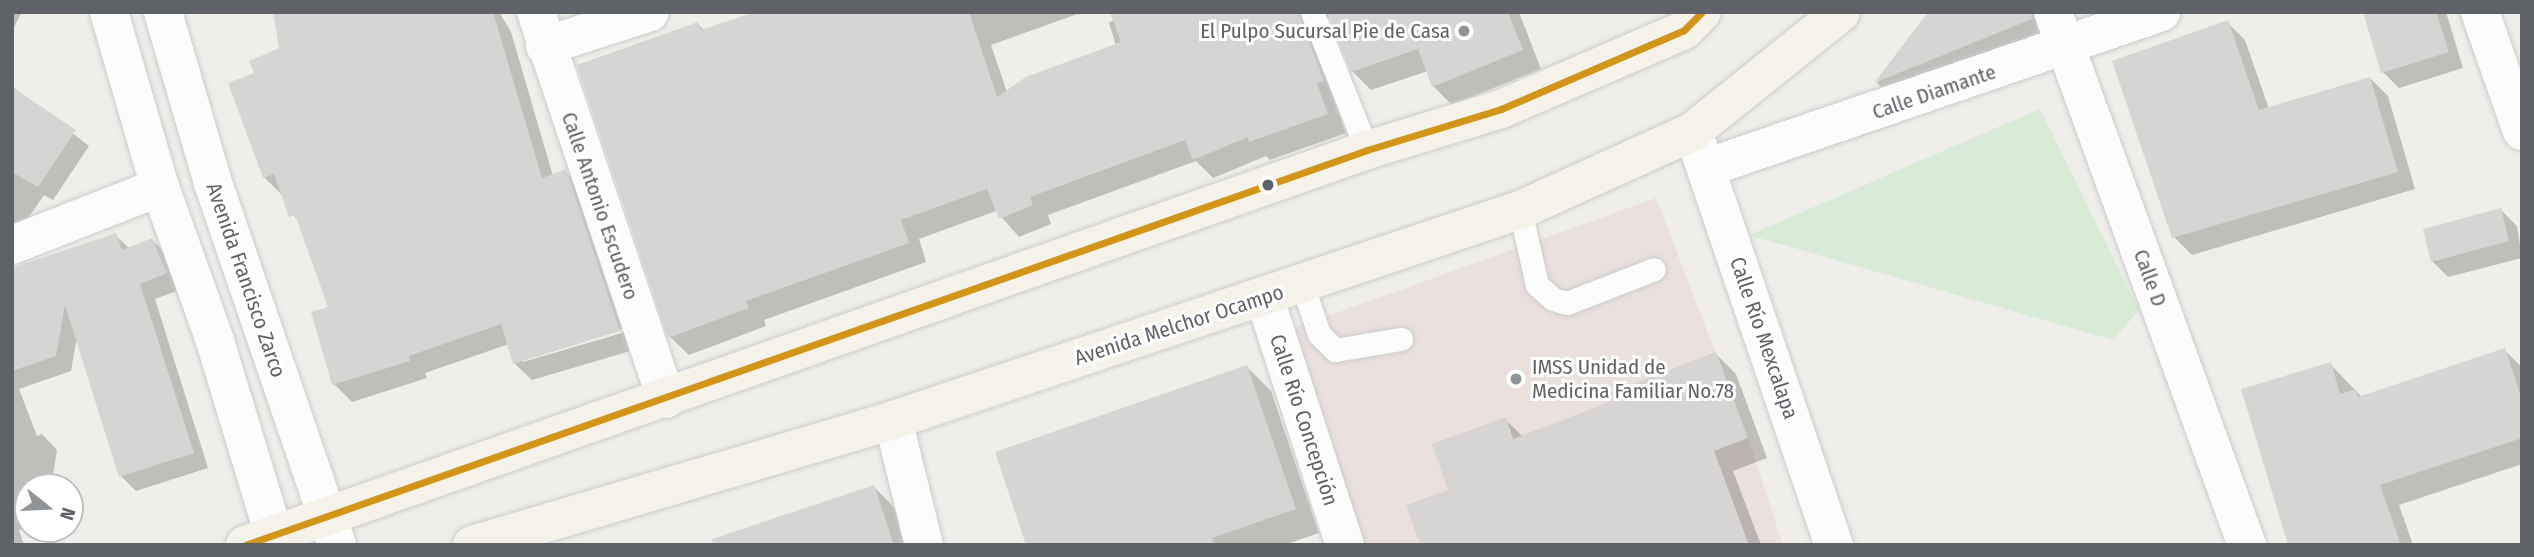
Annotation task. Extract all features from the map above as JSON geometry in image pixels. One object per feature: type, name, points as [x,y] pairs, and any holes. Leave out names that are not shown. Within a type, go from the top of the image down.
[{"type":"main road","points":[[265,542],[332,531],[666,399],[1367,150],[1502,109],[1684,30],[1702,12]]},
{"type":"main road","name":"Avenida Melchor Ocampo","points":[[472,545],[893,420],[1520,210],[1692,132],[1841,12]]},
{"type":"street","points":[[109,12],[160,187],[215,341],[265,542]]},
{"type":"street","name":"Avenida Francisco Zarco","points":[[163,12],[212,180],[332,531]]},
{"type":"street","points":[[541,29],[650,12]]},
{"type":"street","name":"Calle D","points":[[2053,12],[2247,545]]},
{"type":"street","name":"Calle Diamante","points":[[1706,168],[2066,47],[2161,12]]},
{"type":"street","points":[[2480,12],[2522,131]]},
{"type":"street","name":"Calle Antonio Escudero","points":[[541,29],[666,399]]},
{"type":"street","name":"Calle Río Mexcalapa","points":[[1692,132],[1834,545]]},
{"type":"street","points":[[12,245],[160,187]]},
{"type":"street","name":"Calle Río Concepción","points":[[1264,296],[1345,545]]},
{"type":"street","points":[[893,420],[923,545]]},
{"type":"lane","points":[[1312,12],[1367,150]]},
{"type":"lane","points":[[1520,210],[1537,285],[1553,299],[1567,303],[1654,269]]},
{"type":"lane","points":[[1302,284],[1319,334],[1335,350],[1401,339]]},
{"type":"shaded area","name":"IMSS Unidad de Medicina Familiar No.78","points":[[1656,198],[1748,438],[1783,545],[1364,545],[1289,330]]},
{"type":"green space","points":[[2040,109],[2139,310],[2113,340],[1749,235]]},
{"type":"building","points":[[273,12],[493,12],[542,178],[566,169],[620,331],[513,364],[501,324],[409,356],[410,361],[332,385],[311,312],[328,307],[295,215],[289,217],[274,174],[263,178],[228,83],[254,73],[249,61],[279,48]]},
{"type":"building","points":[[755,12],[969,12],[997,97],[1026,77],[1121,42],[1110,12],[1298,12],[1324,81],[1317,83],[1328,114],[1249,142],[1248,137],[1193,160],[1185,140],[1030,197],[1033,205],[999,219],[987,189],[901,220],[909,243],[746,301],[749,308],[668,338],[577,65],[698,22],[701,30]]},
{"type":"building","name":"El Pulpo Sucursal Pie de Casa","points":[[1327,12],[1508,12],[1523,50],[1432,87],[1418,49],[1351,72]]},
{"type":"building","points":[[1928,12],[2032,12],[2032,19],[1874,83]]},
{"type":"building","points":[[2363,12],[2436,12],[2449,52],[2381,73]]},
{"type":"building","points":[[2228,20],[2259,110],[2370,77],[2398,172],[2172,238],[2112,61]]},
{"type":"building","points":[[12,87],[76,130],[38,187],[12,172]]},
{"type":"building","points":[[2501,208],[2509,241],[2431,262],[2423,229]]},
{"type":"building","points":[[116,233],[122,250],[152,238],[167,273],[140,284],[194,453],[119,477],[65,305],[56,356],[12,371],[12,268]]},
{"type":"building","points":[[2505,348],[2522,400],[2522,438],[2380,485],[2401,545],[2288,545],[2241,389],[2331,362],[2340,394],[2356,389],[2358,397]]},
{"type":"building","points":[[1716,352],[1748,438],[1714,451],[1749,545],[1420,545],[1406,505],[1448,490],[1432,444],[1506,417],[1513,439],[1607,403],[1604,395]]},
{"type":"building","points":[[1247,365],[1296,509],[1212,538],[1214,545],[1026,545],[995,452]]},
{"type":"building","points":[[874,485],[894,545],[713,545],[712,539]]},
{"type":"transit line","points":[[245,545],[1367,150],[1501,109],[1684,30],[1702,12]]},
{"type":"place","name":"El Pulpo Sucursal Pie de Casa","points":[[1464,31]]},
{"type":"place","name":"IMSS Unidad de Medicina Familiar No.78","points":[[1516,379]]}]
